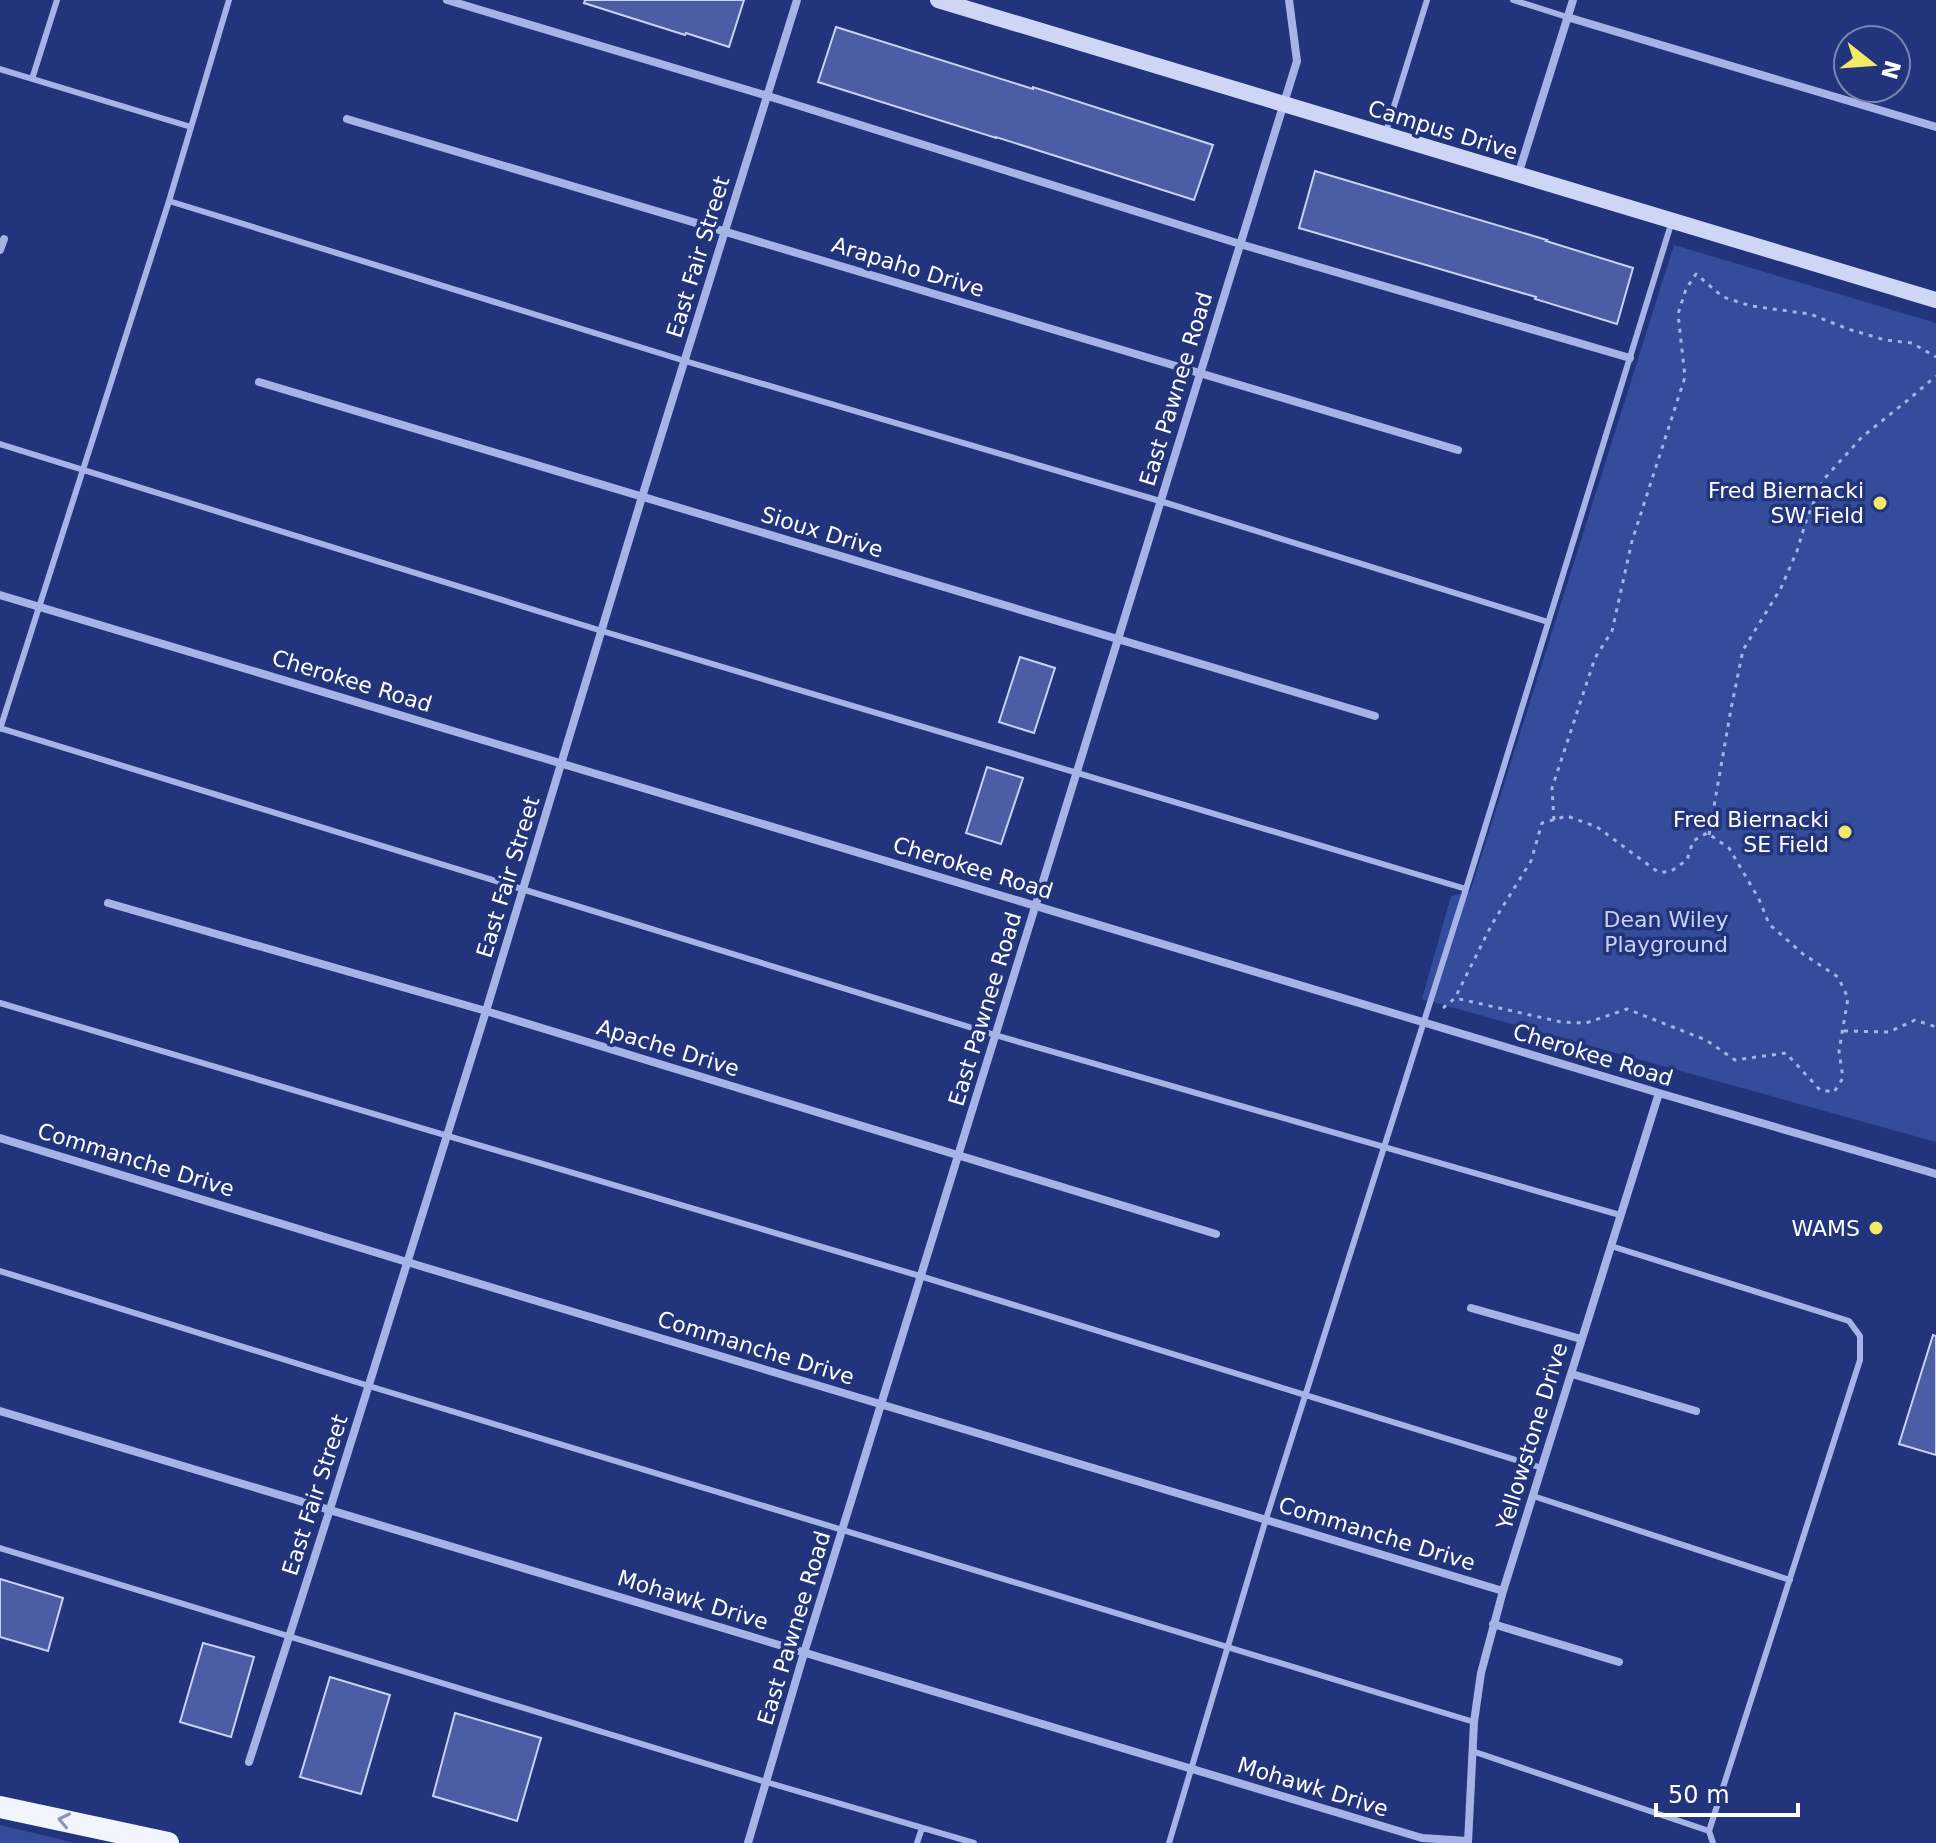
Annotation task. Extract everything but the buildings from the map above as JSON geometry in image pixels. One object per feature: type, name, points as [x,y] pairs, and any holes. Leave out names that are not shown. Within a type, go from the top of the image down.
[{"type":"highway","points":[[0,1807],[168,1843]]},
{"type":"main road","name":"Campus Drive","points":[[938,0],[1936,299]]},
{"type":"street","points":[[447,0],[768,96],[1240,244],[1630,358]]},
{"type":"street","name":"East Fair Street","points":[[249,1762],[486,1011],[797,0]]},
{"type":"street","name":"East Pawnee Road","points":[[748,1843],[842,1529],[1297,61],[1289,0]]},
{"type":"street","points":[[1518,176],[1573,0]]},
{"type":"street","points":[[1567,17],[1936,127]]},
{"type":"street","name":"Arapaho Drive","points":[[347,119],[1458,450]]},
{"type":"street","points":[[0,250],[4,239]]},
{"type":"street","name":"Sioux Drive","points":[[259,382],[1375,716]]},
{"type":"street","name":"Cherokee Road","points":[[0,595],[1936,1174]]},
{"type":"street","name":"Apache Drive","points":[[108,903],[486,1011],[1216,1234]]},
{"type":"street","name":"Yellowstone Drive","points":[[1468,1842],[1474,1722],[1481,1673],[1493,1624],[1659,1093]]},
{"type":"street","name":"Commanche Drive","points":[[0,1138],[1503,1591]]},
{"type":"street","points":[[1471,1308],[1581,1339]]},
{"type":"street","points":[[1572,1374],[1696,1411]]},
{"type":"street","name":"Mohawk Drive","points":[[0,1411],[1422,1838],[1468,1842]]},
{"type":"street","points":[[1493,1624],[1619,1662]]},
{"type":"lane","points":[[32,79],[57,0]]},
{"type":"lane","points":[[229,0],[169,201],[0,729],[995,1035],[1620,1215]]},
{"type":"lane","points":[[1385,135],[1427,0]]},
{"type":"lane","points":[[1513,0],[1567,17]]},
{"type":"lane","points":[[0,69],[191,127]]},
{"type":"lane","points":[[169,201],[685,361],[1160,501],[1548,622]]},
{"type":"lane","points":[[1169,1843],[1266,1519],[1425,1023],[1672,221]]},
{"type":"lane","points":[[0,444],[602,631],[1466,889]]},
{"type":"lane","points":[[0,1003],[920,1276],[1542,1468]]},
{"type":"lane","points":[[1611,1246],[1849,1321],[1860,1336],[1860,1360],[1709,1831],[1713,1843]]},
{"type":"lane","points":[[0,1271],[1474,1722]]},
{"type":"lane","points":[[1533,1496],[1790,1580]]},
{"type":"lane","points":[[0,1548],[974,1843]]},
{"type":"lane","points":[[1472,1751],[1709,1831]]},
{"type":"lane","points":[[917,1843],[922,1828]]},
{"type":"path","points":[[1554,820],[1552,788],[1595,658],[1612,631],[1632,541],[1685,377],[1678,314],[1686,289],[1696,274],[1723,297],[1751,306],[1810,314],[1885,340],[1912,343],[1936,357]]},
{"type":"path","points":[[1709,835],[1743,650],[1781,588],[1824,479],[1862,437],[1936,376]]},
{"type":"path","points":[[1425,1023],[1455,998],[1492,924],[1531,861],[1542,823],[1567,816],[1597,827],[1658,872],[1670,872],[1687,860],[1693,841],[1707,833],[1729,848],[1759,899],[1769,924],[1803,954],[1838,977],[1848,998],[1839,1051],[1843,1078],[1834,1092],[1820,1090],[1786,1053],[1735,1060],[1706,1040],[1627,1009],[1586,1023],[1561,1022],[1455,998]]},
{"type":"path","points":[[1843,1031],[1889,1032],[1915,1020],[1936,1027]]},
{"type":"green space","name":"Dean Wiley Playground","points":[[1674,245],[1936,323],[1936,1142],[1422,999],[1451,896],[1470,892]]},
{"type":"green space","points":[[0,1825],[76,1843],[0,1843]]},
{"type":"place","name":"Fred Biernacki SW Field","points":[[1880,503]]},
{"type":"place","name":"Fred Biernacki SE Field","points":[[1845,832]]},
{"type":"place","name":"WAMS","points":[[1876,1228]]}]
